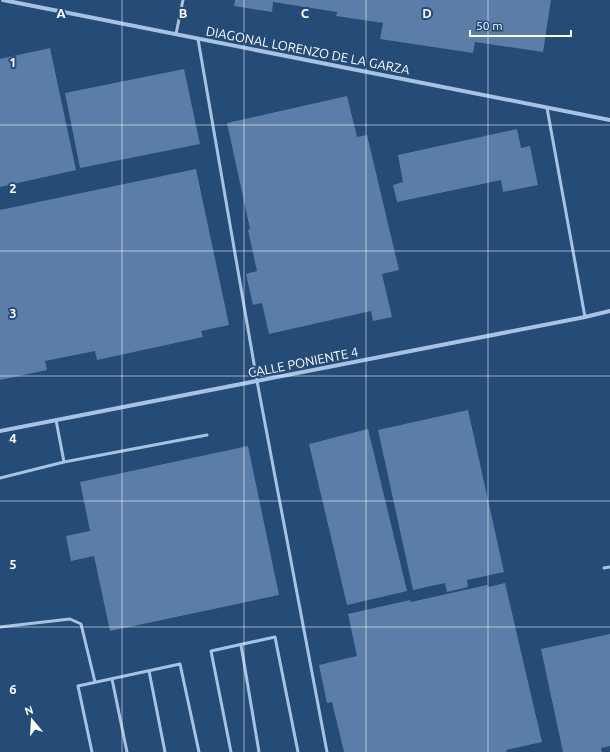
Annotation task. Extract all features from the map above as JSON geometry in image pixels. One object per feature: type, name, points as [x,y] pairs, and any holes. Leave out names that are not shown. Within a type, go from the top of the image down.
[{"type":"street","name":"DIAGONAL LORENZO DE LA GARZA","points":[[3,0],[610,120]]},
{"type":"street","name":"CALLE PONIENTE 4","points":[[0,432],[610,311]]},
{"type":"lane","points":[[176,34],[183,0]]},
{"type":"lane","points":[[198,39],[257,381],[327,752]]},
{"type":"lane","points":[[546,108],[585,317]]},
{"type":"lane","points":[[56,420],[64,462]]},
{"type":"lane","points":[[0,478],[64,462],[207,435]]},
{"type":"lane","points":[[604,568],[610,567]]},
{"type":"lane","points":[[0,627],[70,619],[81,624],[95,682]]},
{"type":"lane","points":[[231,752],[211,651],[275,637],[298,752]]},
{"type":"lane","points":[[241,645],[259,752]]},
{"type":"lane","points":[[92,752],[78,686],[180,664],[199,752]]},
{"type":"lane","points":[[149,671],[165,752]]},
{"type":"lane","points":[[112,679],[127,752]]},
{"type":"building","points":[[235,0],[551,0],[543,52],[475,42],[473,53],[380,39],[383,23],[336,16],[337,12],[273,2],[272,12],[234,6]]},
{"type":"building","points":[[50,48],[76,170],[0,187],[0,59]]},
{"type":"building","points":[[184,69],[200,144],[80,168],[65,93]]},
{"type":"building","points":[[347,96],[357,137],[367,135],[399,270],[382,274],[392,317],[373,321],[371,311],[269,334],[262,303],[253,305],[246,274],[257,271],[248,230],[250,229],[227,123]]},
{"type":"building","points":[[517,129],[521,148],[530,146],[538,185],[503,192],[501,180],[397,202],[393,185],[403,182],[398,155]]},
{"type":"building","points":[[196,169],[229,325],[201,331],[203,337],[97,360],[95,351],[45,361],[47,370],[0,380],[0,210]]},
{"type":"building","points":[[468,410],[504,572],[467,580],[468,587],[447,592],[445,583],[413,590],[378,430]]},
{"type":"building","points":[[368,429],[407,591],[347,605],[309,444]]},
{"type":"building","points":[[248,446],[279,595],[110,631],[94,556],[71,561],[66,536],[90,531],[80,482]]},
{"type":"building","points":[[505,583],[542,742],[506,750],[507,752],[344,752],[332,702],[327,703],[319,665],[357,656],[348,614],[410,600],[411,602],[487,585],[488,587]]},
{"type":"building","points":[[610,634],[610,746],[601,748],[602,752],[563,752],[541,649]]}]
